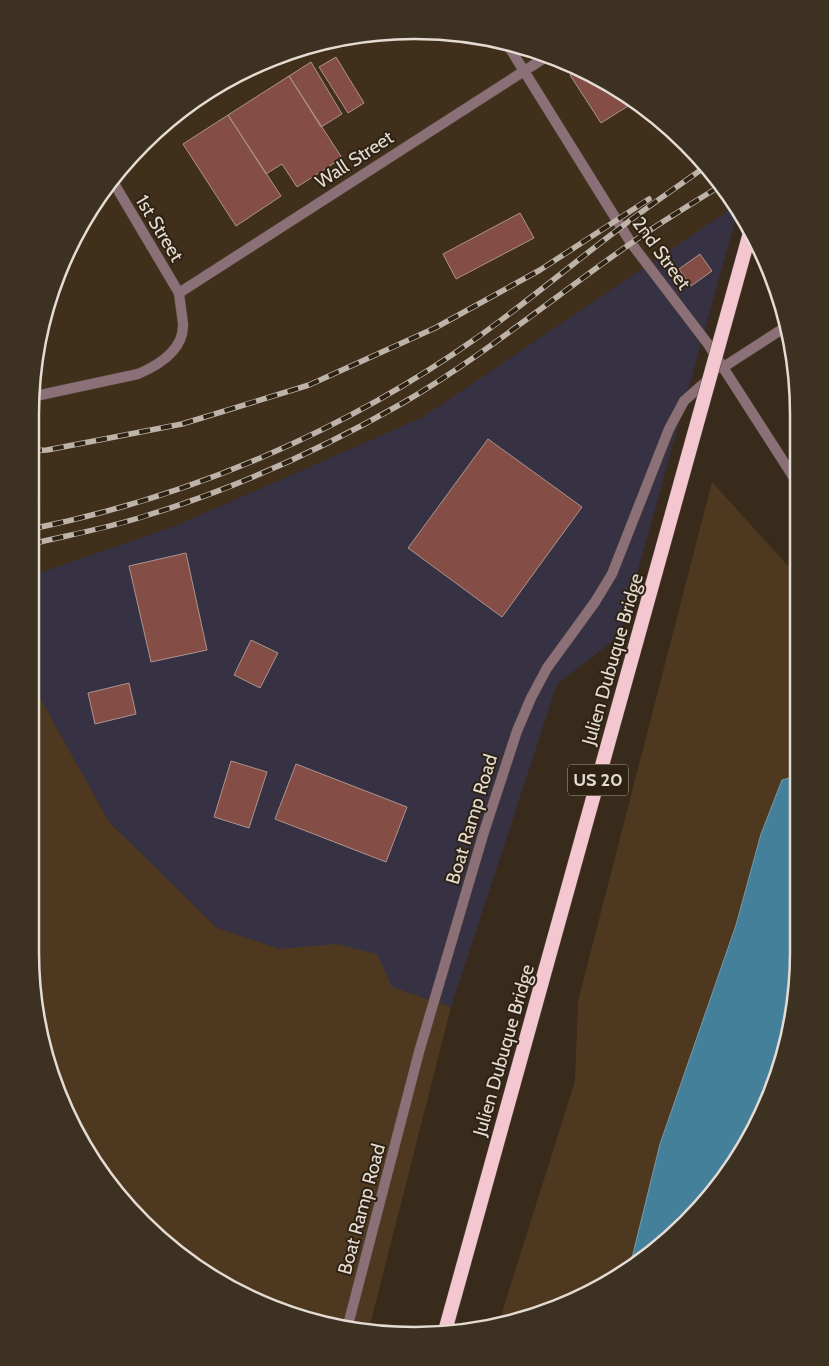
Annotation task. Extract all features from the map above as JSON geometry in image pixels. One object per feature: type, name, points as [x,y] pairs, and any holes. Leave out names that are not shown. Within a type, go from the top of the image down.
[{"type":"highway","name":"Julien Dubuque Bridge","points":[[447,1325],[748,241]]},
{"type":"street","name":"2nd Street","points":[[513,52],[631,243],[708,344],[790,472]]},
{"type":"street","name":"Wall Street","points":[[179,293],[540,61]]},
{"type":"street","name":"1st Street","points":[[116,186],[179,293]]},
{"type":"street","points":[[40,395],[138,374],[154,367],[172,353],[180,340],[183,326],[179,293]]},
{"type":"street","name":"Boat Ramp Road","points":[[349,1321],[420,1052],[486,827],[517,731],[531,698],[547,668],[595,602],[612,574],[669,429],[684,400],[722,368],[780,330]]},
{"type":"shaded area","points":[[414,39],[464,42],[488,46],[558,67],[623,102],[643,116],[680,149],[713,186],[729,210],[423,417],[180,524],[39,573],[39,414],[42,365],[52,317],[67,271],[102,206],[132,167],[167,132],[186,116],[227,89],[271,67],[294,59],[341,46],[365,42]]},
{"type":"shaded area","points":[[729,210],[735,220],[620,635],[557,684],[451,1007],[217,928],[109,822],[39,696],[39,573],[180,524],[423,417]]},
{"type":"shaded area","points":[[712,482],[790,568],[790,778],[782,780],[761,834],[736,925],[660,1144],[632,1258],[602,1277],[558,1299],[501,1317],[575,1081],[578,1001]]},
{"type":"shaded area","points":[[39,696],[109,822],[217,928],[279,949],[336,944],[377,954],[392,987],[451,1007],[370,1324],[317,1314],[271,1299],[227,1277],[186,1250],[132,1199],[102,1160],[67,1095],[52,1049],[42,1001],[39,951]]},
{"type":"water","points":[[790,778],[789,976],[783,1025],[770,1072],[762,1095],[740,1139],[713,1180],[680,1217],[632,1258],[660,1144],[736,925],[761,834],[782,780]]},
{"type":"building","points":[[336,57],[364,103],[348,113],[319,67]]},
{"type":"building","points":[[311,62],[342,114],[321,127],[289,76]]},
{"type":"building","points":[[572,74],[602,89],[628,106],[601,123],[570,75]]},
{"type":"building","points":[[289,76],[342,158],[297,187],[282,164],[266,174],[228,115]]},
{"type":"building","points":[[228,115],[281,196],[236,226],[183,144]]},
{"type":"building","points":[[520,213],[534,238],[456,279],[443,254]]},
{"type":"building","points":[[700,254],[712,271],[691,286],[679,269]]},
{"type":"building","points":[[488,439],[582,507],[502,617],[408,548]]},
{"type":"building","points":[[186,553],[207,650],[151,662],[129,566]]},
{"type":"building","points":[[251,640],[278,653],[260,688],[234,675]]},
{"type":"building","points":[[129,683],[136,714],[95,724],[88,693]]},
{"type":"building","points":[[231,761],[267,772],[249,828],[214,817]]},
{"type":"building","points":[[296,764],[407,807],[386,862],[275,819]]},
{"type":"railway","points":[[39,527],[149,499],[207,479],[320,431],[374,402],[427,371],[478,337],[630,220],[700,171]]},
{"type":"railway","points":[[39,542],[117,524],[211,494],[308,453],[370,421],[460,367],[641,236],[715,189]]},
{"type":"railway","points":[[39,450],[182,424],[309,385],[435,328],[540,270],[649,199]]}]
